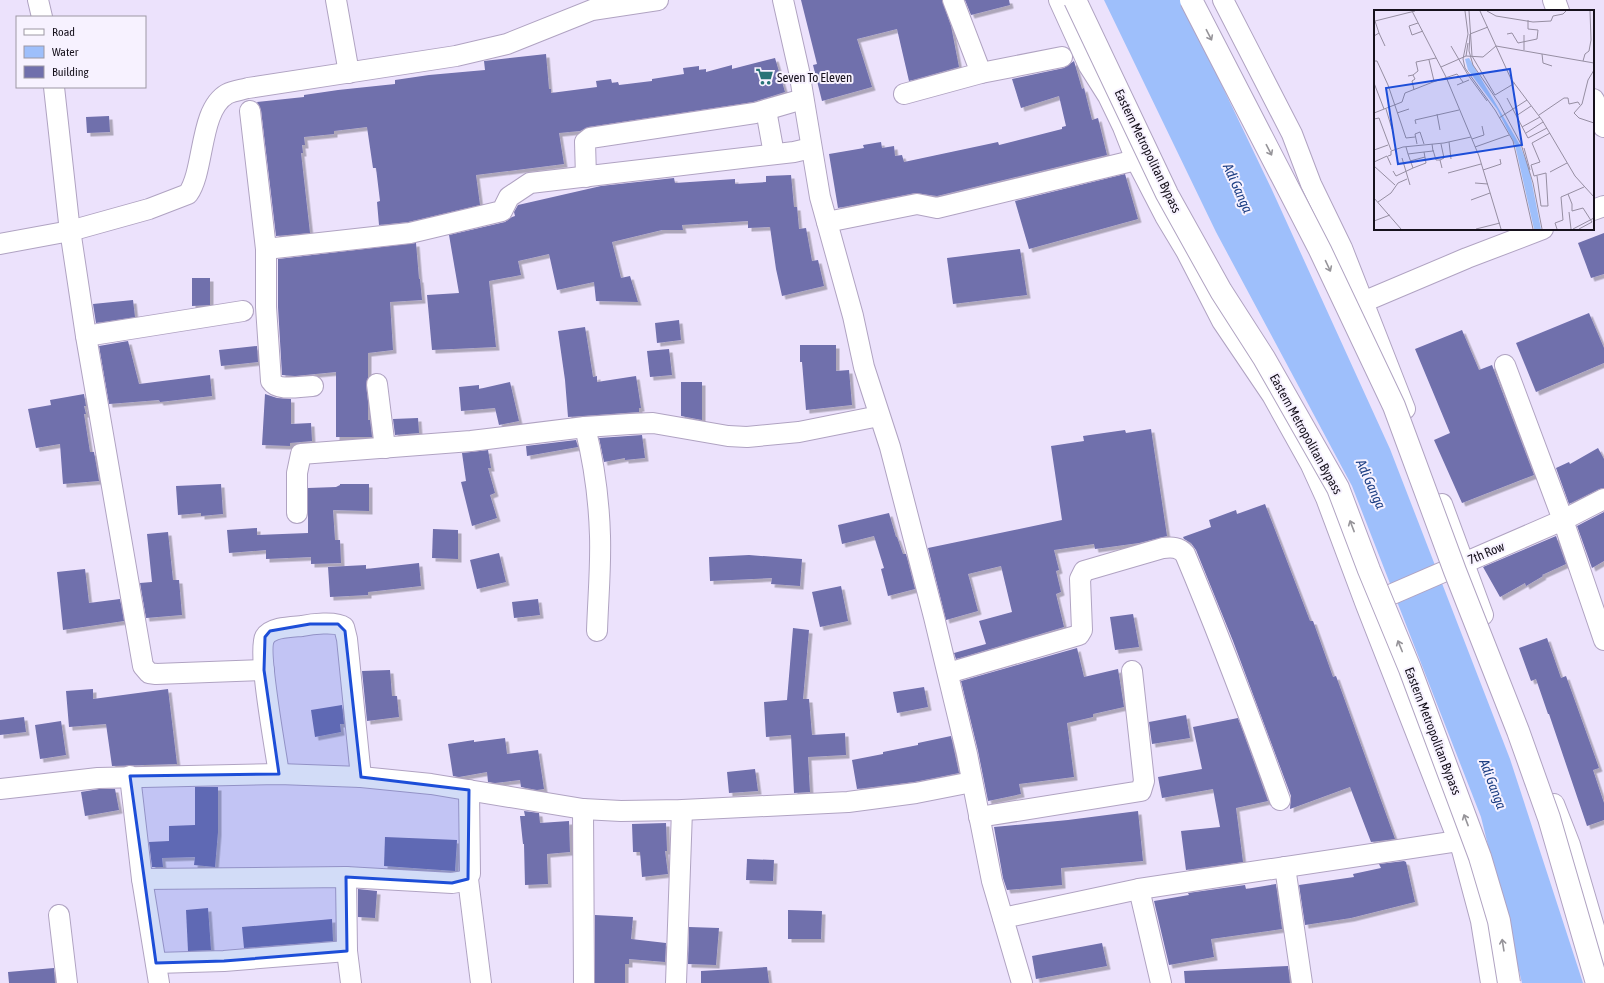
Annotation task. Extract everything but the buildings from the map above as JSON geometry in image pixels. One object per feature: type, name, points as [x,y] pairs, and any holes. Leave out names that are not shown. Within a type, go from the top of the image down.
[{"type":"main road","name":"Eastern Metropolitan Bypass","points":[[1075,0],[1167,194],[1221,291],[1264,358],[1338,488],[1369,570],[1410,669],[1480,857],[1499,921],[1509,983]]},
{"type":"main road","points":[[1191,0],[1320,250],[1394,406],[1455,571],[1518,731],[1549,818],[1597,983]]},
{"type":"main road","points":[[1554,0],[1558,10]]},
{"type":"main road","points":[[1594,102],[1604,126]]},
{"type":"street","points":[[38,0],[42,16]]},
{"type":"street","points":[[336,0],[349,73]]},
{"type":"street","points":[[0,244],[70,231],[149,209],[188,194],[194,184],[201,151],[213,110],[218,101],[226,95],[248,88],[456,56],[500,45],[541,31],[592,10],[621,2],[658,0]]},
{"type":"street","points":[[783,0],[799,71],[820,197],[853,316],[864,367],[894,461],[967,754],[992,881],[1022,983]]},
{"type":"street","points":[[953,0],[981,73]]},
{"type":"street","points":[[1059,0],[1089,66],[1111,102],[1136,160],[1165,216],[1186,251],[1222,321],[1272,395],[1311,465],[1326,498],[1458,841],[1482,921],[1491,983]]},
{"type":"street","points":[[1224,0],[1292,134],[1311,184],[1342,248],[1464,563],[1570,845],[1604,962]]},
{"type":"street","points":[[904,94],[981,73],[1062,57]]},
{"type":"street","points":[[54,88],[70,231],[86,336],[143,666],[149,673],[156,674],[264,670]]},
{"type":"street","points":[[586,176],[584,142],[590,138],[766,110],[803,99]]},
{"type":"street","points":[[766,110],[774,154]]},
{"type":"street","points":[[250,111],[266,249],[266,307],[271,381],[274,385],[280,387],[313,386]]},
{"type":"street","points":[[266,249],[410,233],[502,211],[509,197],[530,184],[774,154],[811,148]]},
{"type":"street","points":[[827,222],[917,204],[937,208],[1136,160]]},
{"type":"street","points":[[1594,210],[1604,206]]},
{"type":"street","points":[[1363,302],[1467,258],[1540,230]]},
{"type":"street","points":[[86,336],[244,310]]},
{"type":"street","points":[[1505,365],[1563,520],[1598,602],[1604,640]]},
{"type":"street","points":[[377,384],[385,448]]},
{"type":"street","points":[[297,513],[297,473],[301,454],[471,441],[585,427],[653,423],[728,436],[747,437],[798,432],[879,416]]},
{"type":"street","points":[[585,427],[592,454],[597,485],[600,537],[597,631]]},
{"type":"street","name":"7th Row","points":[[1366,605],[1563,520],[1604,499]]},
{"type":"street","points":[[948,673],[1078,635],[1082,630],[1080,579],[1084,571],[1163,548],[1170,547],[1179,549],[1185,554],[1218,633],[1241,691],[1280,800]]},
{"type":"street","points":[[279,774],[264,670],[263,643],[265,637],[270,631],[310,624],[338,624],[344,628],[347,639],[361,777]]},
{"type":"street","points":[[979,817],[1142,791],[1144,781],[1132,671]]},
{"type":"street","points":[[0,789],[130,776],[279,774],[361,777],[431,784],[583,809],[621,811],[682,810],[848,802],[916,793],[972,782]]},
{"type":"street","points":[[130,776],[142,879],[159,983]]},
{"type":"street","points":[[469,790],[470,874],[468,879],[481,983]]},
{"type":"street","points":[[583,809],[584,983]]},
{"type":"street","points":[[676,983],[682,810]]},
{"type":"street","points":[[1004,918],[1139,889],[1458,841]]},
{"type":"street","points":[[1285,867],[1302,983]]},
{"type":"street","points":[[142,879],[346,877],[452,883],[462,882],[468,879]]},
{"type":"street","points":[[346,877],[347,951],[351,983]]},
{"type":"street","points":[[1139,889],[1161,983]]},
{"type":"street","points":[[58,916],[67,983]]},
{"type":"street","points":[[156,963],[224,961],[347,951]]},
{"type":"highlighted area","points":[[310,624],[338,624],[345,631],[361,777],[469,790],[468,879],[452,883],[346,877],[347,951],[224,961],[156,963],[130,776],[279,774],[264,670],[265,637],[270,631]]},
{"type":"water","name":"Adi Ganga","points":[[1104,0],[1181,0],[1272,190],[1390,449],[1510,759],[1583,983],[1522,983],[1481,817],[1352,486],[1216,232]]},
{"type":"place","name":"Seven To Eleven","points":[[764,77]]}]
